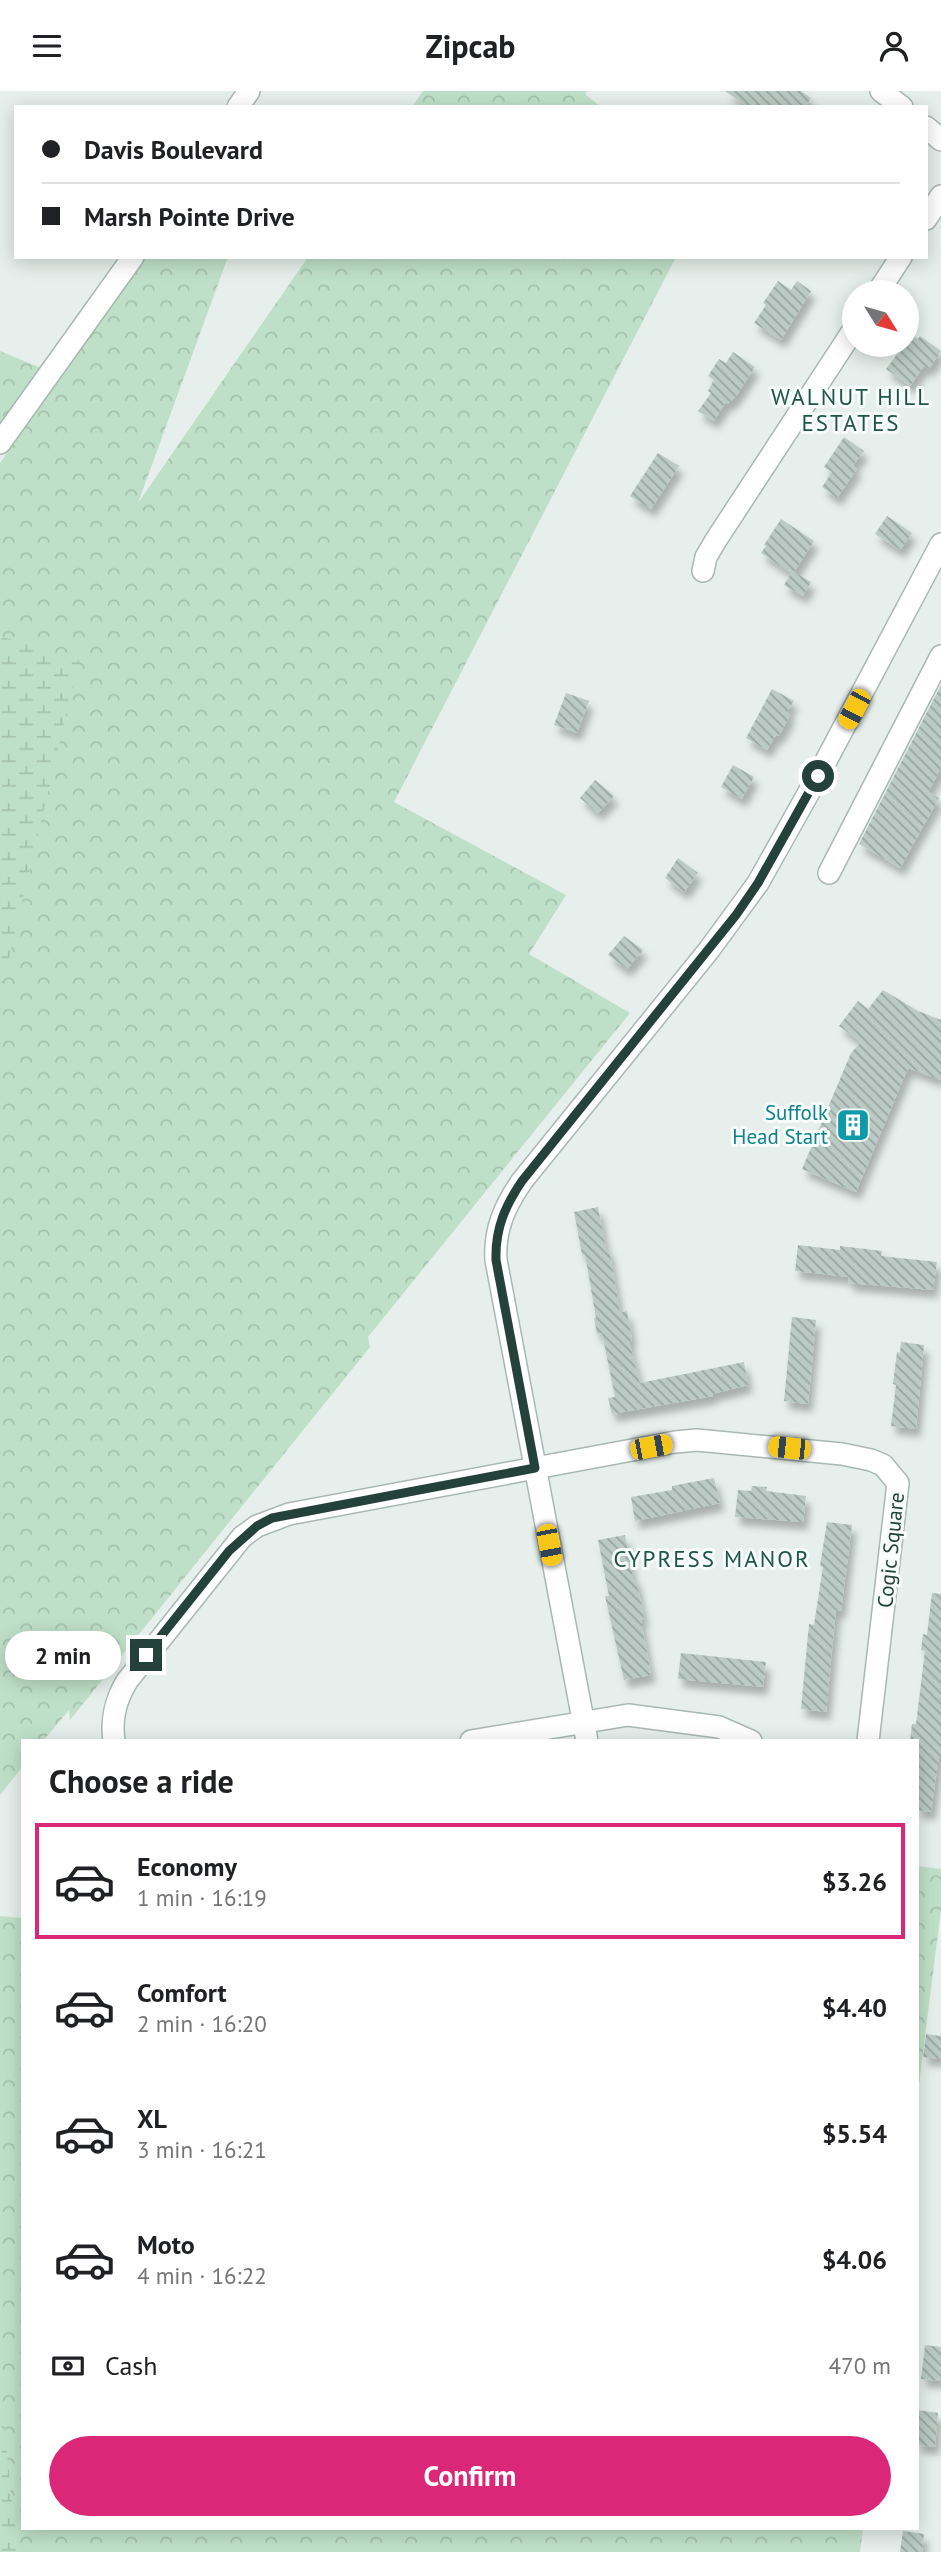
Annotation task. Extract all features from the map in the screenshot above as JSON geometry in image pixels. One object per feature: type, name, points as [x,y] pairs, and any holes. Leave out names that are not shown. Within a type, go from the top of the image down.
[{"type":"street","points":[[881,91],[899,105]]},
{"type":"street","points":[[928,216],[941,196]]},
{"type":"street","points":[[0,443],[132,259]]},
{"type":"street","points":[[886,280],[900,259]]},
{"type":"street","points":[[703,571],[706,557],[716,540],[842,347]]},
{"type":"street","points":[[585,1731],[496,1260],[498,1226],[504,1210],[522,1181],[709,950],[758,883],[941,544]]},
{"type":"street","points":[[829,873],[941,656]]},
{"type":"street","name":"Cogic Square","points":[[114,1739],[113,1718],[127,1681],[229,1551],[257,1526],[289,1514],[697,1440],[842,1454],[871,1460],[883,1465],[898,1483],[868,1739]]},
{"type":"street","points":[[494,1739],[585,1731],[636,1716],[719,1727],[746,1739]]},
{"type":"green space","points":[[423,91],[587,91],[585,94],[599,105],[413,105]]},
{"type":"green space","points":[[144,259],[227,259],[138,503],[307,259],[675,259],[394,802],[566,895],[529,954],[630,1013],[368,1337],[370,1347],[70,1720],[69,1710],[45,1739],[21,1739],[21,1769],[0,1795],[0,702],[38,648],[0,636],[0,463]]},
{"type":"green space","points":[[0,351],[41,368],[0,433]]},
{"type":"green space","points":[[0,636],[79,660],[0,996]]},
{"type":"green space","points":[[919,1866],[941,1869],[941,1909],[919,2084]]},
{"type":"green space","points":[[0,1916],[21,1918],[21,2530],[863,2530],[860,2552],[0,2552]]},
{"type":"green space","points":[[0,2386],[17,2552],[0,2552]]},
{"type":"building","points":[[725,91],[801,91],[811,98],[806,105],[745,105]]},
{"type":"building","points":[[778,281],[791,290],[797,281],[811,291],[781,340],[754,323],[766,305],[763,303]]},
{"type":"building","points":[[920,336],[941,351],[929,369],[924,366],[910,386],[886,369],[895,357],[919,357]]},
{"type":"building","points":[[733,352],[755,367],[737,395],[728,404],[726,402],[714,421],[698,411],[711,393],[708,391],[714,380],[708,376],[719,359],[726,363]]},
{"type":"building","points":[[844,437],[864,451],[853,465],[857,469],[837,498],[822,487],[832,472],[824,467]]},
{"type":"building","points":[[658,453],[679,466],[651,509],[630,496]]},
{"type":"building","points":[[887,516],[912,533],[900,550],[875,534]]},
{"type":"building","points":[[781,519],[814,541],[794,572],[811,582],[803,596],[784,585],[791,573],[761,553]]},
{"type":"building","points":[[941,685],[941,768],[928,792],[939,798],[900,868],[859,844]]},
{"type":"building","points":[[772,689],[794,701],[787,712],[791,714],[779,736],[776,735],[767,750],[746,738]]},
{"type":"building","points":[[566,693],[589,701],[577,733],[554,725]]},
{"type":"building","points":[[733,765],[754,777],[742,799],[721,787]]},
{"type":"building","points":[[595,780],[614,796],[598,813],[580,798]]},
{"type":"building","points":[[678,858],[698,873],[684,892],[665,878]]},
{"type":"building","points":[[624,936],[643,950],[627,969],[608,955]]},
{"type":"building","name":"Suffolk Head Start","points":[[883,990],[918,1011],[941,1020],[941,1080],[908,1068],[856,1192],[802,1169],[851,1053],[861,1042],[839,1026],[858,1001],[868,1009]]},
{"type":"building","points":[[598,1207],[606,1249],[609,1249],[620,1313],[627,1311],[632,1340],[629,1341],[640,1383],[744,1362],[748,1385],[712,1394],[713,1396],[612,1414],[608,1398],[615,1397],[602,1333],[597,1334],[585,1254],[582,1254],[574,1212]]},
{"type":"building","points":[[798,1245],[882,1251],[881,1256],[937,1262],[933,1290],[848,1283],[849,1277],[795,1271]]},
{"type":"building","points":[[792,1317],[816,1320],[808,1404],[784,1401]]},
{"type":"building","points":[[901,1342],[924,1345],[916,1429],[891,1426],[896,1385],[893,1384]]},
{"type":"building","points":[[714,1478],[720,1503],[635,1521],[631,1497],[672,1490],[672,1486]]},
{"type":"building","points":[[752,1486],[767,1487],[766,1491],[806,1496],[803,1522],[735,1517],[738,1490],[751,1491]]},
{"type":"building","points":[[827,1522],[852,1525],[841,1611],[836,1610],[826,1712],[801,1709],[809,1624],[814,1625]]},
{"type":"building","points":[[625,1535],[644,1619],[641,1620],[651,1675],[624,1680],[605,1596],[609,1596],[598,1540]]},
{"type":"building","points":[[932,1593],[941,1594],[941,1756],[931,1812],[919,1810],[919,1739],[910,1739],[912,1724],[916,1724],[925,1651],[921,1650],[923,1634],[927,1635]]},
{"type":"building","points":[[681,1653],[766,1662],[763,1687],[678,1679]]},
{"type":"building","points":[[926,2034],[941,2036],[941,2059],[923,2057]]},
{"type":"building","points":[[925,2345],[941,2347],[941,2381],[921,2379]]},
{"type":"building","points":[[919,2410],[938,2413],[935,2447],[919,2445]]},
{"type":"building","points":[[903,2531],[924,2534],[922,2552],[900,2552]]},
{"type":"place","name":"Suffolk Head Start","points":[[853,1125]]},
{"type":"district","name":"WALNUT HILL ESTATES","points":[[851,410]]},
{"type":"district","name":"CYPRESS MANOR","points":[[712,1559]]},
{"type":"route","points":[[146,1655],[229,1551],[242,1537],[272,1518],[535,1468],[496,1260],[495,1244],[504,1210],[522,1181],[736,915],[758,883],[818,776]]}]
